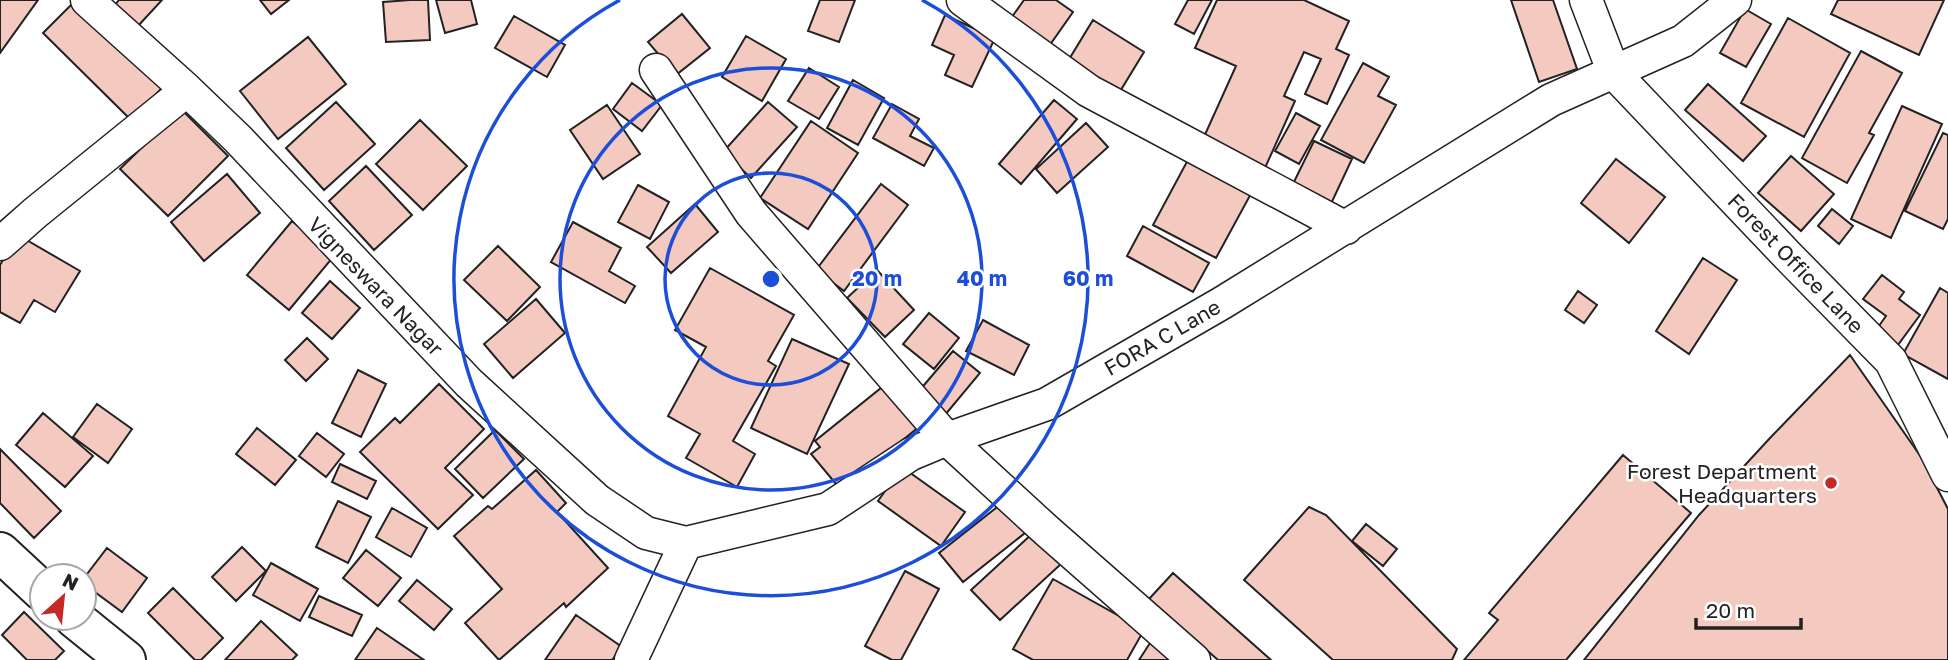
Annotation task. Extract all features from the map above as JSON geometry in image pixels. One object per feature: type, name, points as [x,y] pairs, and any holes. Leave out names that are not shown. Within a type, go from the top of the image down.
[{"type":"main road","points":[[0,552],[28,578]]},
{"type":"main road","points":[[91,632],[126,660]]},
{"type":"street","name":"Vigneswara Nagar","points":[[87,0],[238,139],[469,383],[597,500],[646,533],[686,543]]},
{"type":"street","points":[[963,0],[1089,91],[1346,228]]},
{"type":"street","points":[[1586,0],[1614,73]]},
{"type":"street","name":"FORA C Lane","points":[[686,543],[828,509],[911,454],[1047,404],[1222,303],[1551,100],[1683,41],[1735,0]]},
{"type":"street","points":[[656,70],[751,213],[947,439],[1194,660]]},
{"type":"street","name":"Forest Office Lane","points":[[1614,73],[1891,361],[1948,475]]},
{"type":"street","points":[[0,244],[187,90]]},
{"type":"street","points":[[631,660],[686,543]]},
{"type":"building","points":[[0,0],[38,0],[0,53]]},
{"type":"building","points":[[119,0],[162,0],[138,26],[115,5]]},
{"type":"building","points":[[260,0],[289,0],[271,14]]},
{"type":"building","points":[[428,0],[430,40],[386,42],[383,2]]},
{"type":"building","points":[[436,0],[471,0],[477,24],[445,33]]},
{"type":"building","points":[[820,0],[855,0],[839,42],[808,31]]},
{"type":"building","points":[[1024,0],[1056,0],[1073,12],[1047,49],[1009,21]]},
{"type":"building","points":[[1188,0],[1212,0],[1194,34],[1175,24]]},
{"type":"building","points":[[1217,0],[1304,0],[1349,21],[1336,49],[1349,55],[1327,104],[1305,94],[1321,59],[1304,52],[1284,96],[1295,101],[1265,168],[1203,139],[1236,66],[1195,48]]},
{"type":"building","points":[[1511,0],[1553,0],[1577,69],[1539,82]]},
{"type":"building","points":[[1838,0],[1944,0],[1919,55],[1831,14]]},
{"type":"building","points":[[75,1],[162,88],[131,120],[43,33]]},
{"type":"building","points":[[1745,9],[1771,24],[1746,67],[1720,53]]},
{"type":"building","points":[[682,14],[710,48],[676,75],[648,42]]},
{"type":"building","points":[[945,15],[995,38],[972,87],[945,75],[954,55],[932,45]]},
{"type":"building","points":[[514,16],[565,45],[547,77],[495,48]]},
{"type":"building","points":[[1788,18],[1850,53],[1804,137],[1741,103]]},
{"type":"building","points":[[1093,20],[1144,52],[1119,93],[1068,61]]},
{"type":"building","points":[[746,36],[786,59],[762,101],[722,77]]},
{"type":"building","points":[[308,37],[346,84],[278,139],[240,91]]},
{"type":"building","points":[[1861,51],[1902,73],[1869,133],[1874,135],[1847,183],[1802,158]]},
{"type":"building","points":[[1363,63],[1389,77],[1378,96],[1396,105],[1364,163],[1321,140]]},
{"type":"building","points":[[809,68],[839,87],[819,119],[788,101]]},
{"type":"building","points":[[853,80],[884,98],[858,145],[827,128]]},
{"type":"building","points":[[632,83],[662,105],[642,131],[613,109]]},
{"type":"building","points":[[1708,84],[1766,136],[1743,161],[1685,110]]},
{"type":"building","points":[[1054,100],[1077,119],[1021,184],[999,164]]},
{"type":"building","points":[[336,102],[375,144],[324,190],[286,148]]},
{"type":"building","points":[[768,102],[797,127],[751,178],[723,152]]},
{"type":"building","points":[[892,104],[919,119],[910,136],[934,148],[924,166],[873,138]]},
{"type":"building","points":[[607,105],[640,154],[603,179],[570,130]]},
{"type":"building","points":[[1902,106],[1942,124],[1891,238],[1851,219]]},
{"type":"building","points":[[181,109],[228,156],[168,216],[120,169]]},
{"type":"building","points":[[1296,113],[1320,126],[1299,164],[1275,151]]},
{"type":"building","points":[[420,120],[467,166],[423,210],[376,164]]},
{"type":"building","points":[[811,121],[858,153],[808,229],[760,198]]},
{"type":"building","points":[[1086,123],[1108,147],[1057,193],[1036,169]]},
{"type":"building","points":[[1943,133],[1948,135],[1948,219],[1943,229],[1905,211]]},
{"type":"building","points":[[1314,141],[1352,159],[1329,208],[1290,190]]},
{"type":"building","points":[[1190,156],[1253,190],[1216,258],[1153,225]]},
{"type":"building","points":[[1791,156],[1834,194],[1801,231],[1758,193]]},
{"type":"building","points":[[1616,159],[1665,197],[1629,243],[1581,203]]},
{"type":"building","points":[[366,166],[412,215],[374,250],[329,201]]},
{"type":"building","points":[[227,174],[260,213],[204,261],[171,222]]},
{"type":"building","points":[[881,184],[908,205],[844,291],[816,270]]},
{"type":"building","points":[[638,185],[669,202],[650,239],[618,222]]},
{"type":"building","points":[[695,204],[718,232],[671,273],[647,247]]},
{"type":"building","points":[[1832,209],[1853,226],[1839,244],[1818,226]]},
{"type":"building","points":[[292,221],[334,256],[289,310],[247,275]]},
{"type":"building","points":[[573,222],[621,248],[609,271],[635,286],[625,303],[551,262]]},
{"type":"building","points":[[1143,226],[1209,263],[1193,292],[1127,256]]},
{"type":"building","points":[[18,235],[80,271],[55,312],[34,300],[20,323],[0,312],[0,265]]},
{"type":"building","points":[[498,246],[540,287],[507,321],[464,280]]},
{"type":"building","points":[[1703,258],[1737,280],[1689,354],[1656,331]]},
{"type":"building","points":[[710,268],[794,315],[768,361],[776,366],[733,441],[755,454],[737,487],[686,458],[700,434],[668,416],[706,347],[675,330]]},
{"type":"building","points":[[877,270],[914,310],[885,337],[847,298]]},
{"type":"building","points":[[1882,275],[1904,292],[1899,299],[1920,315],[1892,353],[1871,337],[1886,316],[1863,299]]},
{"type":"building","points":[[330,281],[360,308],[332,339],[302,313]]},
{"type":"building","points":[[1940,288],[1948,293],[1948,379],[1903,354]]},
{"type":"building","points":[[1578,291],[1597,305],[1584,323],[1565,310]]},
{"type":"building","points":[[536,299],[565,333],[513,378],[484,344]]},
{"type":"building","points":[[929,313],[959,338],[934,369],[903,344]]},
{"type":"building","points":[[983,320],[1029,345],[1014,375],[966,351]]},
{"type":"building","points":[[307,338],[328,359],[306,381],[285,360]]},
{"type":"building","points":[[792,339],[849,364],[807,454],[751,428]]},
{"type":"building","points":[[953,351],[980,373],[940,421],[913,398]]},
{"type":"building","name":"Forest Department Headquarters","points":[[1850,355],[1921,457],[1948,509],[1948,660],[1584,660],[1699,515]]},
{"type":"building","points":[[358,370],[386,384],[361,437],[332,423]]},
{"type":"building","points":[[439,384],[484,429],[445,468],[473,495],[438,529],[360,452],[395,418],[400,423]]},
{"type":"building","points":[[886,384],[920,426],[841,490],[811,454],[820,447],[815,441]]},
{"type":"building","points":[[97,404],[132,429],[108,463],[73,437]]},
{"type":"building","points":[[43,413],[93,456],[65,487],[16,445]]},
{"type":"building","points":[[257,428],[296,460],[275,485],[236,454]]},
{"type":"building","points":[[495,430],[524,459],[483,498],[455,469]]},
{"type":"building","points":[[317,433],[344,454],[326,477],[299,456]]},
{"type":"building","points":[[0,449],[61,511],[34,538],[0,503]]},
{"type":"building","points":[[1623,455],[1691,513],[1566,660],[1464,660],[1498,620],[1489,613]]},
{"type":"building","points":[[340,464],[376,481],[367,499],[332,482]]},
{"type":"building","points":[[902,467],[965,512],[941,546],[878,501]]},
{"type":"building","points":[[536,470],[566,503],[557,512],[608,568],[566,607],[564,603],[499,660],[465,623],[502,589],[454,536],[488,506],[492,509]]},
{"type":"building","points":[[338,501],[371,517],[348,563],[316,547]]},
{"type":"building","points":[[1001,504],[1025,533],[963,582],[939,553]]},
{"type":"building","points":[[1309,507],[1326,515],[1457,649],[1452,660],[1333,660],[1244,580]]},
{"type":"building","points":[[392,508],[427,528],[411,557],[376,537]]},
{"type":"building","points":[[1366,524],[1397,549],[1383,566],[1352,541]]},
{"type":"building","points":[[1033,533],[1061,564],[1000,620],[971,590]]},
{"type":"building","points":[[242,547],[266,571],[236,601],[212,577]]},
{"type":"building","points":[[107,548],[147,578],[122,612],[98,594],[96,562]]},
{"type":"building","points":[[366,550],[401,578],[378,606],[343,578]]},
{"type":"building","points":[[271,563],[318,589],[300,621],[253,595]]},
{"type":"building","points":[[905,571],[939,589],[901,660],[892,660],[865,646]]},
{"type":"building","points":[[1173,573],[1271,660],[1218,660],[1149,599]]},
{"type":"building","points":[[1053,579],[1144,630],[1127,660],[1033,660],[1013,649]]},
{"type":"building","points":[[417,580],[452,609],[434,630],[399,601]]},
{"type":"building","points":[[173,588],[223,638],[201,660],[195,660],[148,613]]},
{"type":"building","points":[[319,596],[362,615],[352,636],[309,617]]},
{"type":"building","points":[[24,612],[28,616],[28,632],[45,632],[64,651],[55,660],[27,660],[2,635]]},
{"type":"building","points":[[576,615],[622,647],[612,660],[545,660]]},
{"type":"building","points":[[261,621],[297,655],[292,660],[225,660]]},
{"type":"building","points":[[377,628],[424,660],[355,660]]},
{"type":"building","points":[[1150,643],[1177,660],[1139,660]]},
{"type":"place","name":"Forest Department Headquarters","points":[[1831,483]]}]
